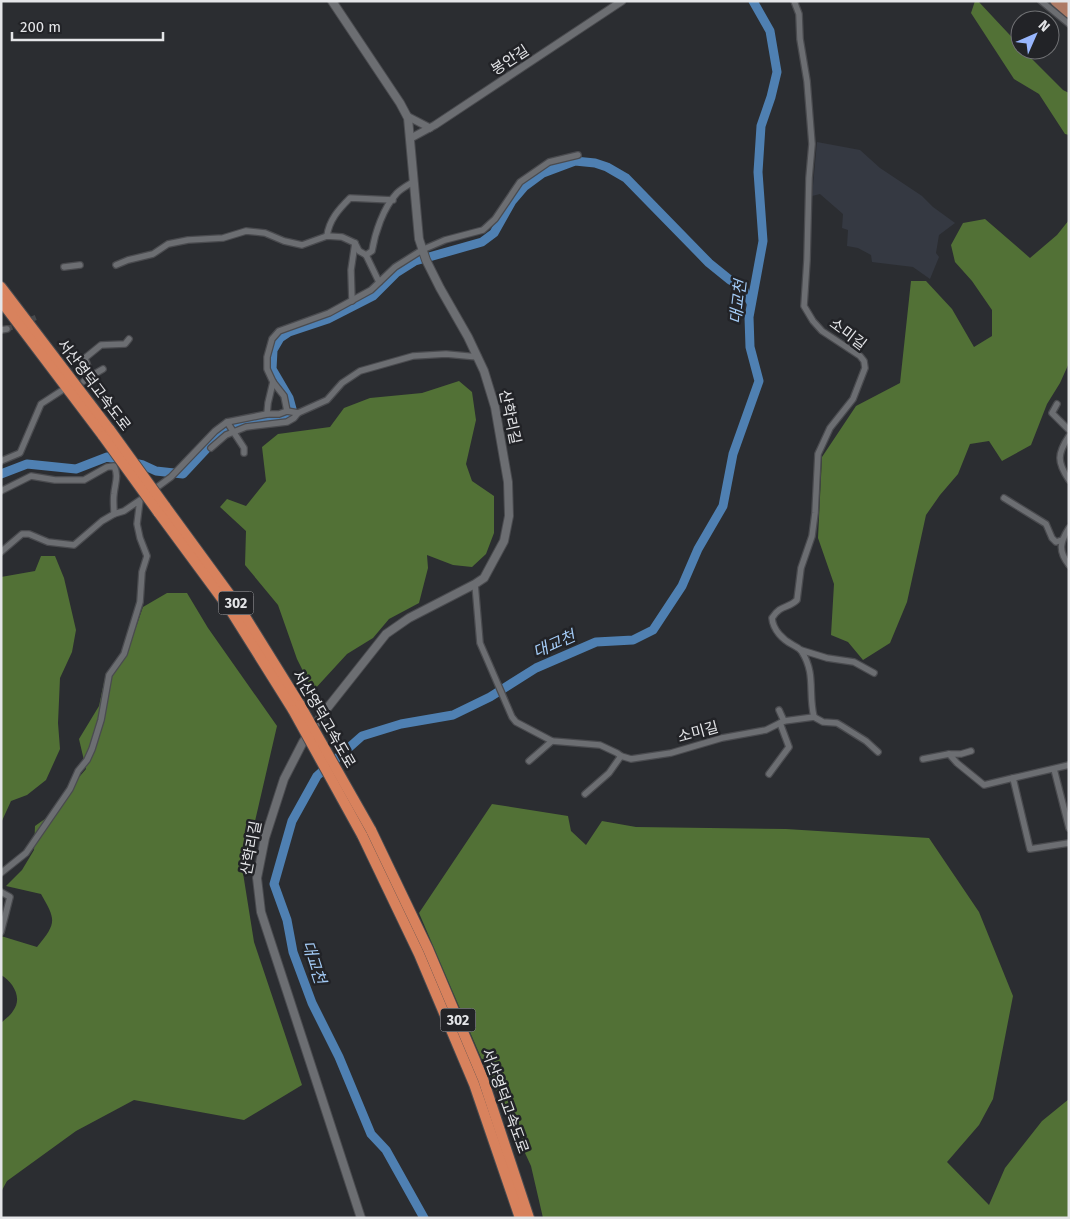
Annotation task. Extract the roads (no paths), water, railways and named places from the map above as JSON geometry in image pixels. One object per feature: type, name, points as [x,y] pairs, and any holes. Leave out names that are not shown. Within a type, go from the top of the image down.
[{"type":"highway","name":"서산영덕고속도로","points":[[1,287],[162,509],[241,610],[366,832],[428,949],[483,1079],[529,1218]]},
{"type":"highway","name":"서산영덕고속도로","points":[[1,302],[106,433]]},
{"type":"highway","name":"서산영덕고속도로","points":[[366,832],[474,1084],[520,1218]]},
{"type":"main road","name":"산학리길","points":[[332,1],[407,116],[411,138],[419,239],[440,288],[478,357],[490,390],[499,428],[510,503],[504,541],[484,578],[396,626],[373,649],[302,742],[284,779],[272,814],[261,858],[257,878],[261,912],[361,1218]]},
{"type":"main road","points":[[1055,1],[1069,13]]},
{"type":"main road","points":[[1064,1],[1069,5]]},
{"type":"street","name":"봉안길","points":[[411,138],[430,128],[622,1]]},
{"type":"street","name":"소미길","points":[[794,1],[799,14],[812,144],[809,178],[808,260],[804,306],[822,331],[860,356],[864,361],[865,368],[853,399],[830,428],[818,454],[812,536],[801,568],[797,600],[794,604],[781,608],[772,618],[774,627],[790,644],[827,658],[854,662],[874,673]]},
{"type":"street","points":[[1041,1],[1069,24]]},
{"type":"street","points":[[407,116],[430,128]]},
{"type":"street","points":[[287,411],[284,396],[273,382],[267,369],[267,357],[272,339],[279,331],[329,313],[352,301],[371,290],[395,267],[424,254],[446,240],[483,230],[494,219],[520,182],[549,162],[578,155]]},
{"type":"street","points":[[366,255],[372,252],[375,233],[393,200],[397,194],[413,182]]},
{"type":"street","points":[[327,236],[328,229],[337,211],[350,198],[393,200]]},
{"type":"street","points":[[116,265],[152,254],[168,244],[188,240],[223,238],[246,231],[265,233],[284,242],[302,245],[327,236],[342,237],[355,243],[359,251],[366,255],[379,282]]},
{"type":"street","points":[[352,301],[351,270],[355,243]]},
{"type":"street","points":[[64,267],[80,265]]},
{"type":"street","points":[[91,376],[85,358],[101,345],[125,344],[129,339]]},
{"type":"street","points":[[211,448],[226,435],[246,427],[288,422],[298,413],[327,400],[342,383],[360,371],[413,356],[446,354],[478,357]]},
{"type":"street","points":[[84,381],[103,369]]},
{"type":"street","points":[[267,414],[273,382]]},
{"type":"street","points":[[1,461],[20,453],[41,404],[61,392]]},
{"type":"street","points":[[1057,404],[1052,413],[1069,430]]},
{"type":"street","points":[[1,552],[22,534],[29,534],[48,542],[74,545],[102,521],[124,511],[171,477],[215,431],[227,422],[267,414],[279,414],[287,411],[298,413]]},
{"type":"street","points":[[227,422],[244,448],[244,453]]},
{"type":"street","points":[[1069,436],[1061,454],[1060,467],[1069,480]]},
{"type":"street","points":[[1,491],[31,476],[55,480],[84,480],[107,467],[114,466],[117,472],[117,481],[113,495],[114,514]]},
{"type":"street","points":[[1004,498],[1046,524],[1052,538],[1056,542],[1062,540]]},
{"type":"street","points":[[1,873],[26,853],[70,788],[92,749],[101,720],[109,675],[124,654],[140,602],[142,572],[147,556],[137,524],[140,500]]},
{"type":"street","points":[[1069,528],[1062,540],[1060,549],[1069,565]]},
{"type":"street","name":"소미길","points":[[475,584],[482,648],[512,717],[516,722],[552,741],[600,745],[621,756],[631,758],[657,756],[722,738],[766,730],[782,722],[814,717],[823,722],[837,723],[866,741],[878,752]]},
{"type":"street","points":[[802,650],[811,669],[811,701],[814,717]]},
{"type":"street","points":[[770,774],[789,746],[780,710]]},
{"type":"street","points":[[529,762],[552,741]]},
{"type":"street","points":[[923,759],[971,751]]},
{"type":"street","points":[[949,754],[957,763],[984,784],[1069,765]]},
{"type":"street","points":[[585,794],[609,773],[621,756]]},
{"type":"street","points":[[1054,769],[1069,828]]},
{"type":"street","points":[[1013,778],[1030,849],[1069,843]]},
{"type":"street","points":[[1,892],[10,896],[1,932]]},
{"type":"waterway","name":"대교천","points":[[424,1218],[386,1150],[371,1134],[339,1057],[312,1003],[293,952],[287,920],[274,884],[292,821],[317,776],[362,736],[401,724],[453,715],[490,697],[536,668],[596,642],[633,640],[653,630],[682,586],[698,549],[723,506],[733,454],[759,381],[750,347],[749,317],[763,241],[758,172],[761,126],[777,72],[770,31],[753,1]]},
{"type":"waterway","points":[[1,474],[27,464],[76,469],[107,457],[143,465],[156,471],[183,474],[225,429],[288,416],[292,409],[289,398],[272,369],[273,350],[280,338],[289,332],[328,319],[373,296],[396,273],[415,261],[482,242],[494,233],[512,201],[524,187],[543,173],[575,161],[595,163],[607,167],[626,178],[709,263],[743,288],[751,303]]},
{"type":"tunnel","points":[[7,329],[37,317]]}]
